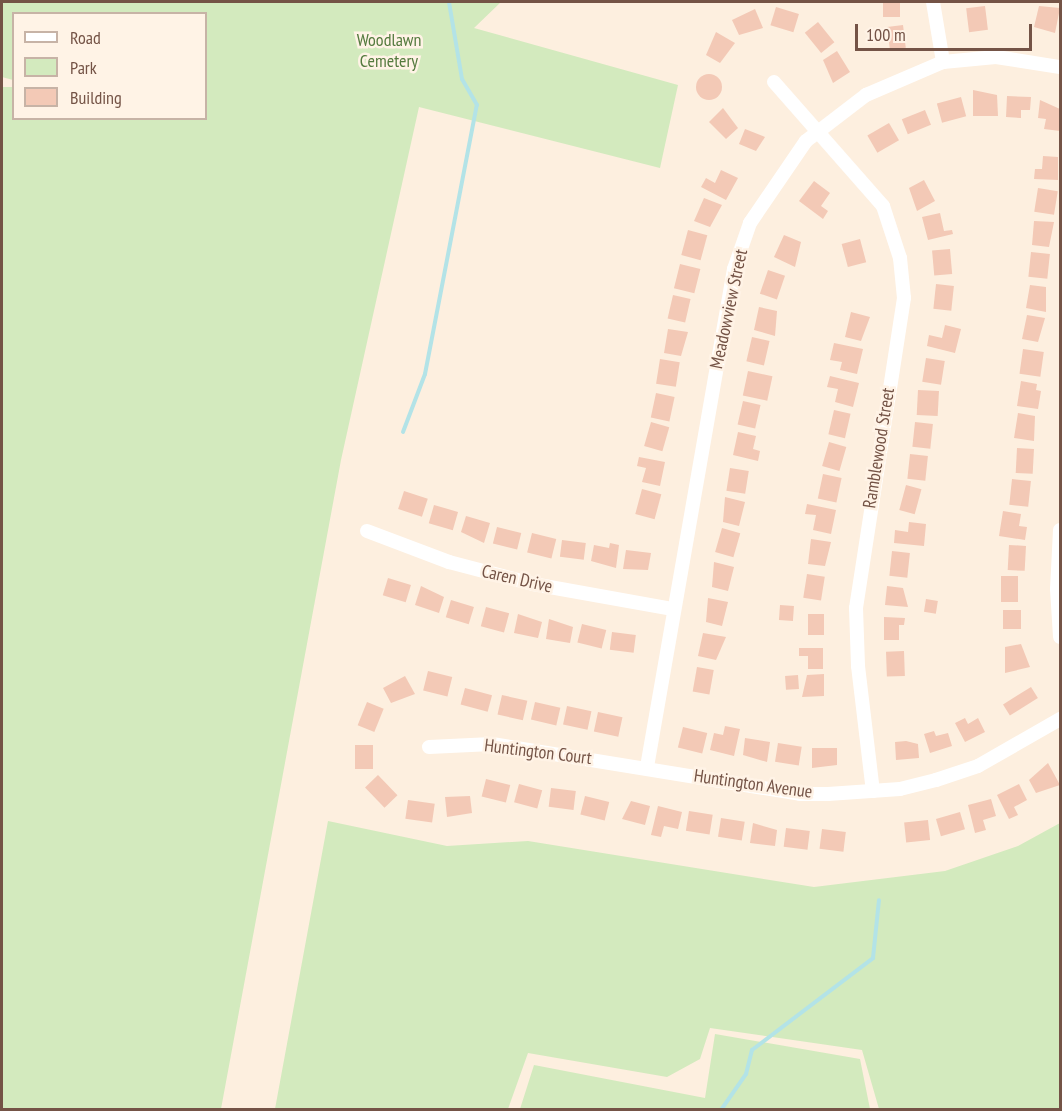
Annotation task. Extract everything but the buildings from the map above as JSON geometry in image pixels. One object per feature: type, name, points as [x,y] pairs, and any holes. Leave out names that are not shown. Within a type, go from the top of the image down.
[{"type":"street","points":[[933,2],[943,62]]},
{"type":"street","name":"Meadowview Street","points":[[647,767],[672,609],[734,269],[750,223],[806,141],[866,95],[943,62],[996,57],[1060,67]]},
{"type":"street","name":"Ramblewood Street","points":[[774,82],[820,131],[883,206],[895,234],[904,298],[856,608],[858,666],[873,791]]},
{"type":"street","points":[[1060,530],[1057,589],[1060,637]]},
{"type":"street","name":"Caren Drive","points":[[367,531],[449,562],[533,584],[672,609]]},
{"type":"street","name":"Huntington Avenue","points":[[647,767],[800,794],[900,789],[978,766],[1060,719]]},
{"type":"street","name":"Huntington Court","points":[[429,747],[492,744],[647,767]]},
{"type":"green space","name":"Woodlawn Cemetery","points":[[2,2],[501,2],[474,28],[678,85],[660,168],[419,107],[341,460],[221,1109],[2,1109],[2,87],[12,87],[12,120],[207,120],[207,12],[12,12],[12,80],[2,77]]},
{"type":"green space","points":[[328,821],[447,846],[528,841],[814,887],[945,871],[1018,846],[1060,823],[1060,1109],[879,1109],[862,1050],[710,1028],[700,1059],[667,1077],[528,1053],[508,1109],[275,1109]]},
{"type":"green space","points":[[715,1034],[860,1059],[870,1109],[520,1109],[534,1065],[705,1098]]},
{"type":"waterway","points":[[403,432],[425,374],[477,105],[462,79],[449,2]]},
{"type":"waterway","points":[[721,1110],[746,1074],[752,1050],[873,958],[879,900]]}]
